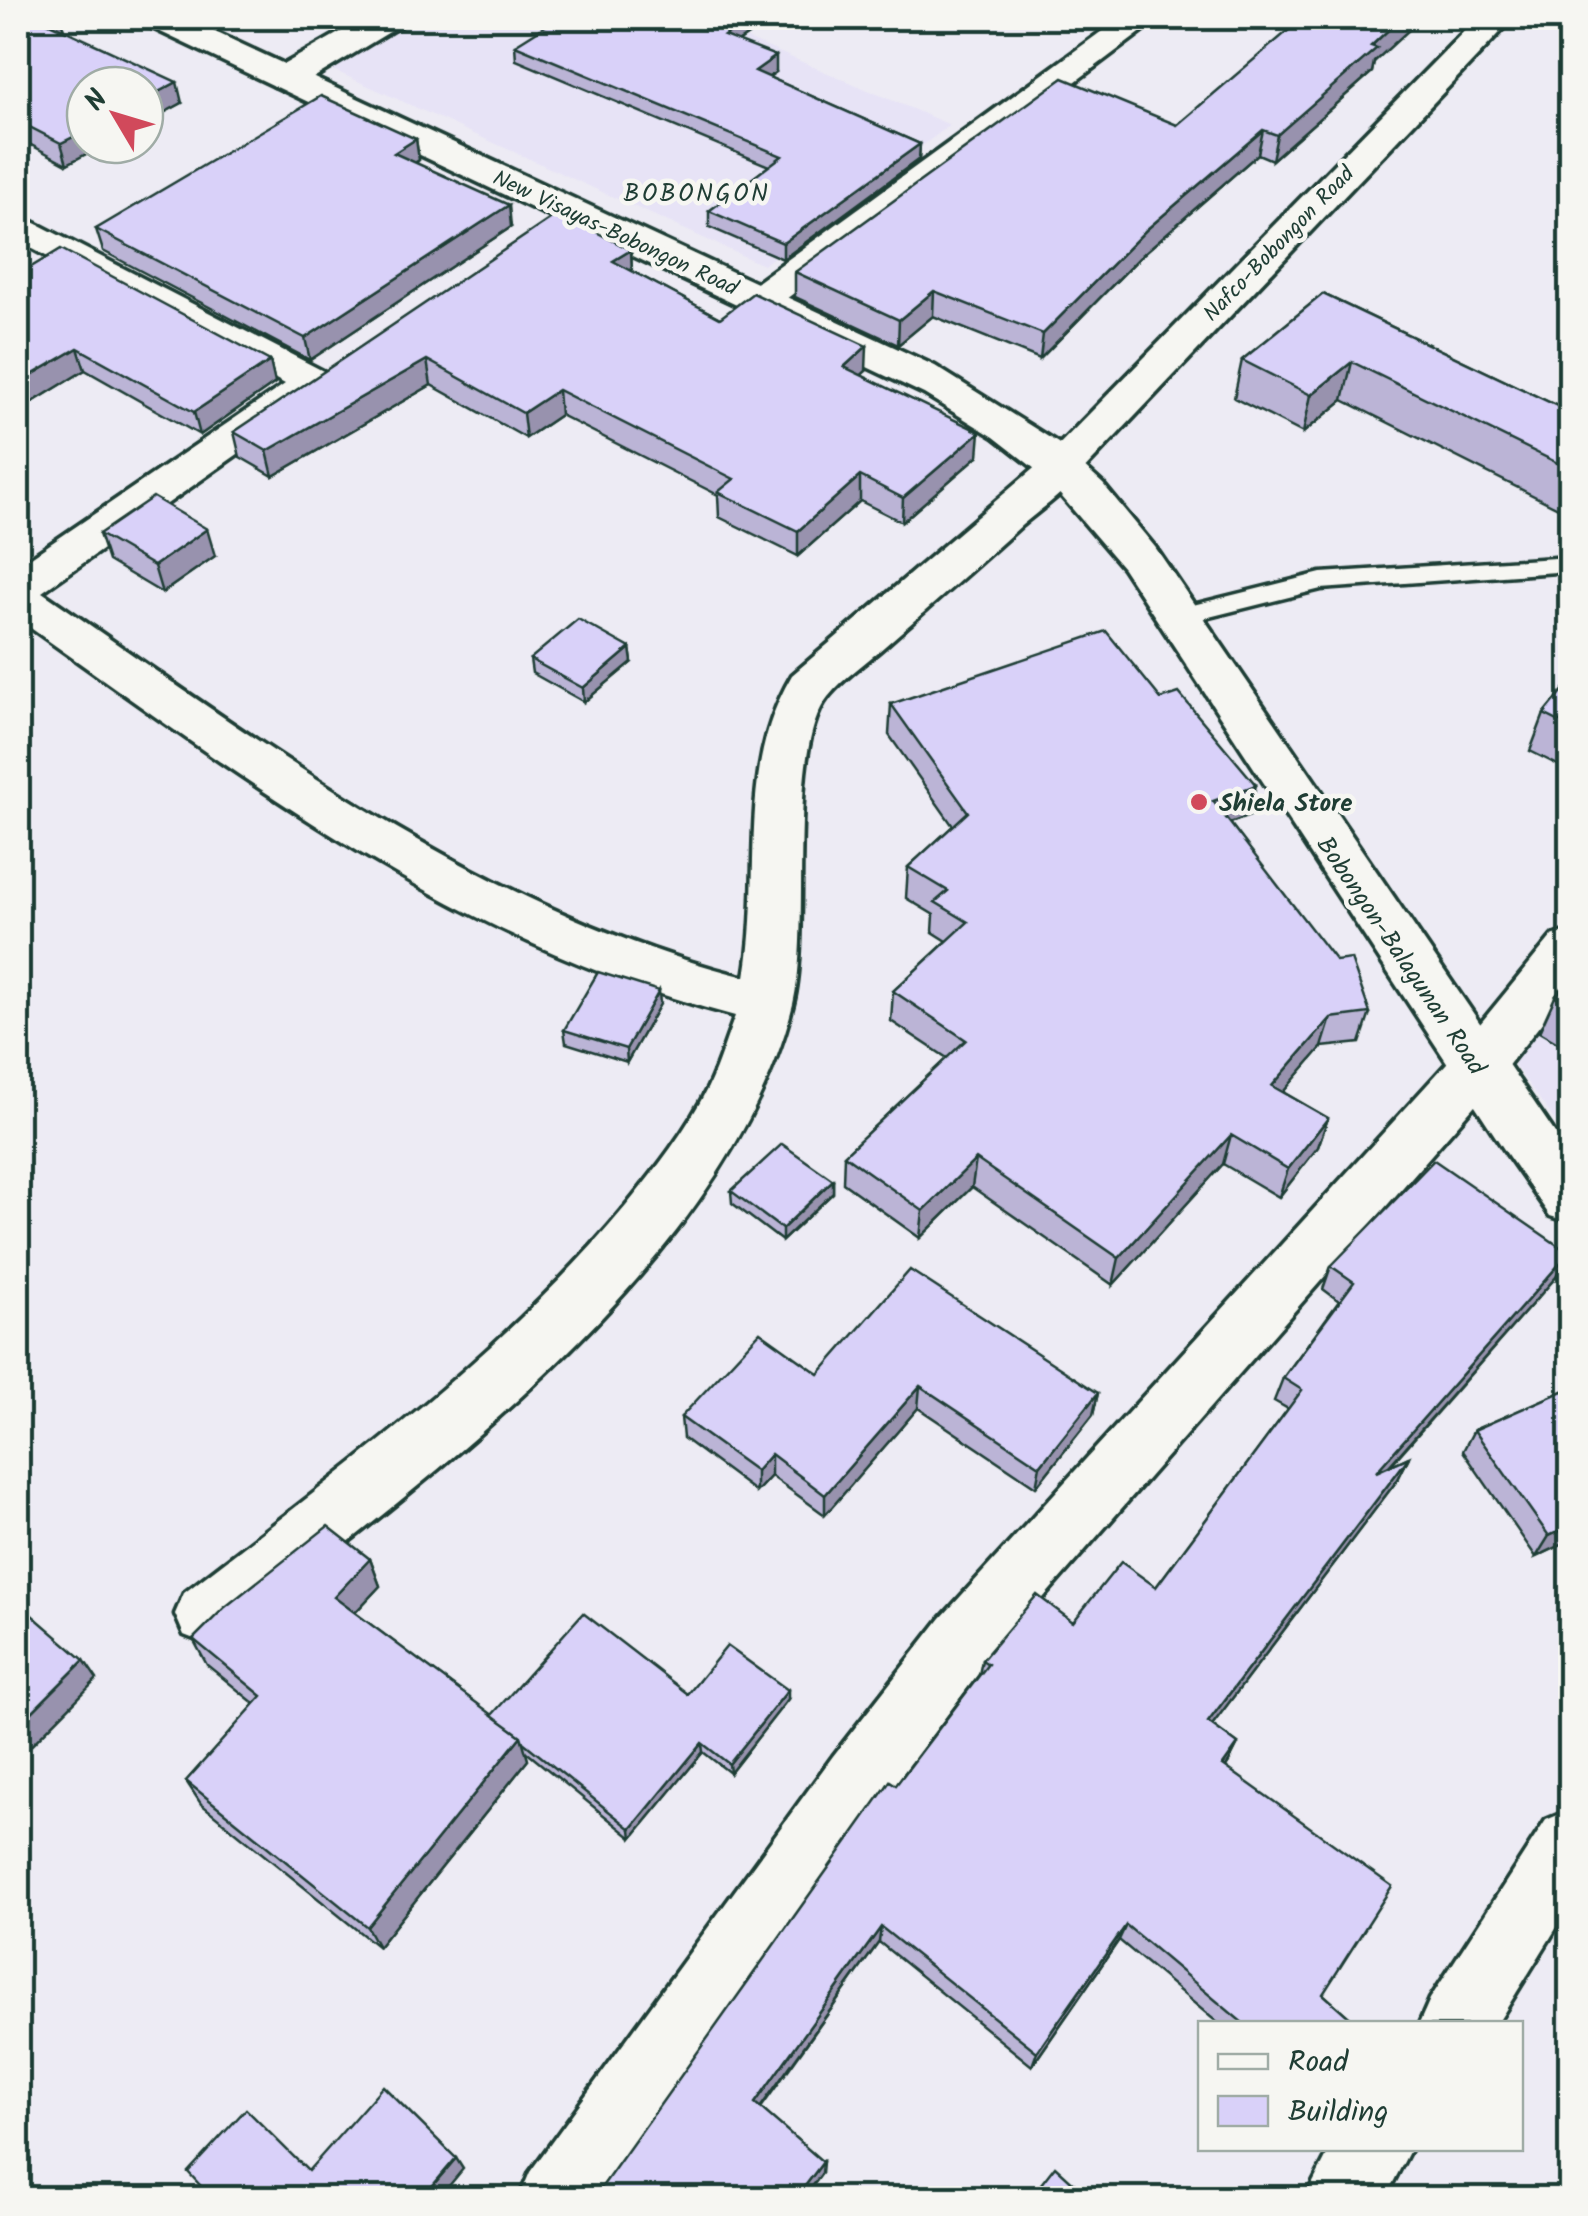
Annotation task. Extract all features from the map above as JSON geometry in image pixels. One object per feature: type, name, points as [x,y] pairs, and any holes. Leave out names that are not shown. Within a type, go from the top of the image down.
[{"type":"street","name":"New Visayas-Bobongon Road","points":[[158,18],[287,78],[554,221],[760,299],[972,403],[1060,468]]},
{"type":"street","points":[[287,78],[389,18]]},
{"type":"street","points":[[760,299],[1142,18]]},
{"type":"street","name":"Nafco-Bobongon Road","points":[[208,1614],[473,1399],[578,1301],[649,1221],[713,1130],[744,1069],[767,1004],[780,904],[782,768],[787,728],[810,687],[1060,468],[1496,18]]},
{"type":"street","points":[[18,226],[328,371],[18,587]]},
{"type":"street","name":"Bobongon-Balagunan Road","points":[[1060,468],[1098,507],[1177,616],[1476,1067],[1570,1199]]},
{"type":"street","points":[[18,597],[310,797],[466,892],[578,945],[652,974],[767,1004]]},
{"type":"street","points":[[556,2198],[857,1779],[964,1640],[1476,1067],[1570,950]]},
{"type":"street","points":[[1457,2021],[1570,1844]]},
{"type":"street","points":[[1342,2198],[1372,2151]]},
{"type":"lane","points":[[1177,616],[1321,581],[1570,564]]},
{"type":"shaded area","points":[[419,18],[699,18],[950,125],[763,265],[331,69]]},
{"type":"shaded area","points":[[1570,984],[1570,1141],[1510,1059]]},
{"type":"building","points":[[18,18],[52,18],[45,21],[140,65],[65,65],[65,141],[61,143],[18,121]]},
{"type":"building","points":[[558,18],[748,20],[724,36],[776,56],[755,71],[920,144],[783,243],[709,211],[782,156],[515,45]]},
{"type":"building","points":[[1303,18],[1401,18],[1371,46],[1377,48],[1277,135],[1263,130],[1146,230],[1043,334],[934,291],[899,320],[795,272],[1063,78],[1177,125]]},
{"type":"building","points":[[165,76],[177,82],[165,88]]},
{"type":"building","points":[[321,96],[416,139],[394,153],[509,205],[305,338],[96,229]]},
{"type":"building","points":[[559,213],[631,250],[613,261],[720,318],[753,293],[867,346],[844,367],[980,432],[903,498],[860,476],[798,531],[718,492],[734,479],[558,390],[523,413],[427,360],[267,451],[234,432]]},
{"type":"building","points":[[61,249],[270,361],[194,412],[78,348],[18,383],[18,275]]},
{"type":"building","points":[[1323,294],[1570,412],[1570,469],[1352,362],[1311,395],[1242,360]]},
{"type":"building","points":[[153,497],[207,529],[154,566],[99,534]]},
{"type":"building","points":[[578,619],[630,648],[583,688],[530,659]]},
{"type":"building","points":[[1106,631],[1161,699],[1179,693],[1256,785],[1213,801],[1336,961],[1351,959],[1370,1013],[1331,1018],[1272,1086],[1328,1118],[1288,1169],[1231,1135],[1119,1258],[976,1159],[923,1211],[844,1155],[966,1040],[893,991],[968,922],[935,902],[948,891],[908,867],[968,812],[891,704]]},
{"type":"building","points":[[1570,682],[1570,727],[1544,714]]},
{"type":"building","points":[[598,972],[659,991],[626,1049],[564,1030]]},
{"type":"building","points":[[1570,978],[1570,1006],[1555,997]]},
{"type":"building","points":[[782,1144],[833,1180],[782,1229],[731,1191]]},
{"type":"building","points":[[1434,1160],[1569,1253],[1376,1472],[1409,1457],[1208,1722],[1238,1744],[1223,1765],[1392,1886],[1323,1994],[1354,2021],[1240,2021],[1126,1925],[1037,2052],[881,1927],[755,2103],[823,2162],[796,2198],[594,2198],[890,1781],[896,1785],[988,1664],[982,1660],[1037,1595],[1073,1622],[1121,1562],[1156,1587],[1302,1390],[1283,1378],[1354,1282],[1331,1266]]},
{"type":"building","points":[[910,1270],[1098,1393],[1040,1466],[920,1386],[825,1495],[771,1454],[756,1471],[681,1417],[760,1332],[819,1374]]},
{"type":"building","points":[[1570,1388],[1570,1526],[1549,1536],[1474,1430]]},
{"type":"building","points":[[328,1526],[370,1559],[334,1597],[521,1736],[367,1927],[186,1781],[262,1696],[193,1639],[224,1608]]},
{"type":"building","points":[[18,1603],[84,1660],[18,1726]]},
{"type":"building","points":[[583,1613],[688,1694],[727,1646],[788,1690],[729,1764],[702,1743],[631,1829],[492,1715]]},
{"type":"building","points":[[383,2086],[456,2158],[422,2198],[212,2198],[188,2172],[246,2109],[308,2171]]},
{"type":"building","points":[[1055,2166],[1090,2198],[1030,2198]]},
{"type":"place","name":"Shiela Store","points":[[1199,802]]},
{"type":"district","name":"BOBONGON","points":[[697,192]]}]
